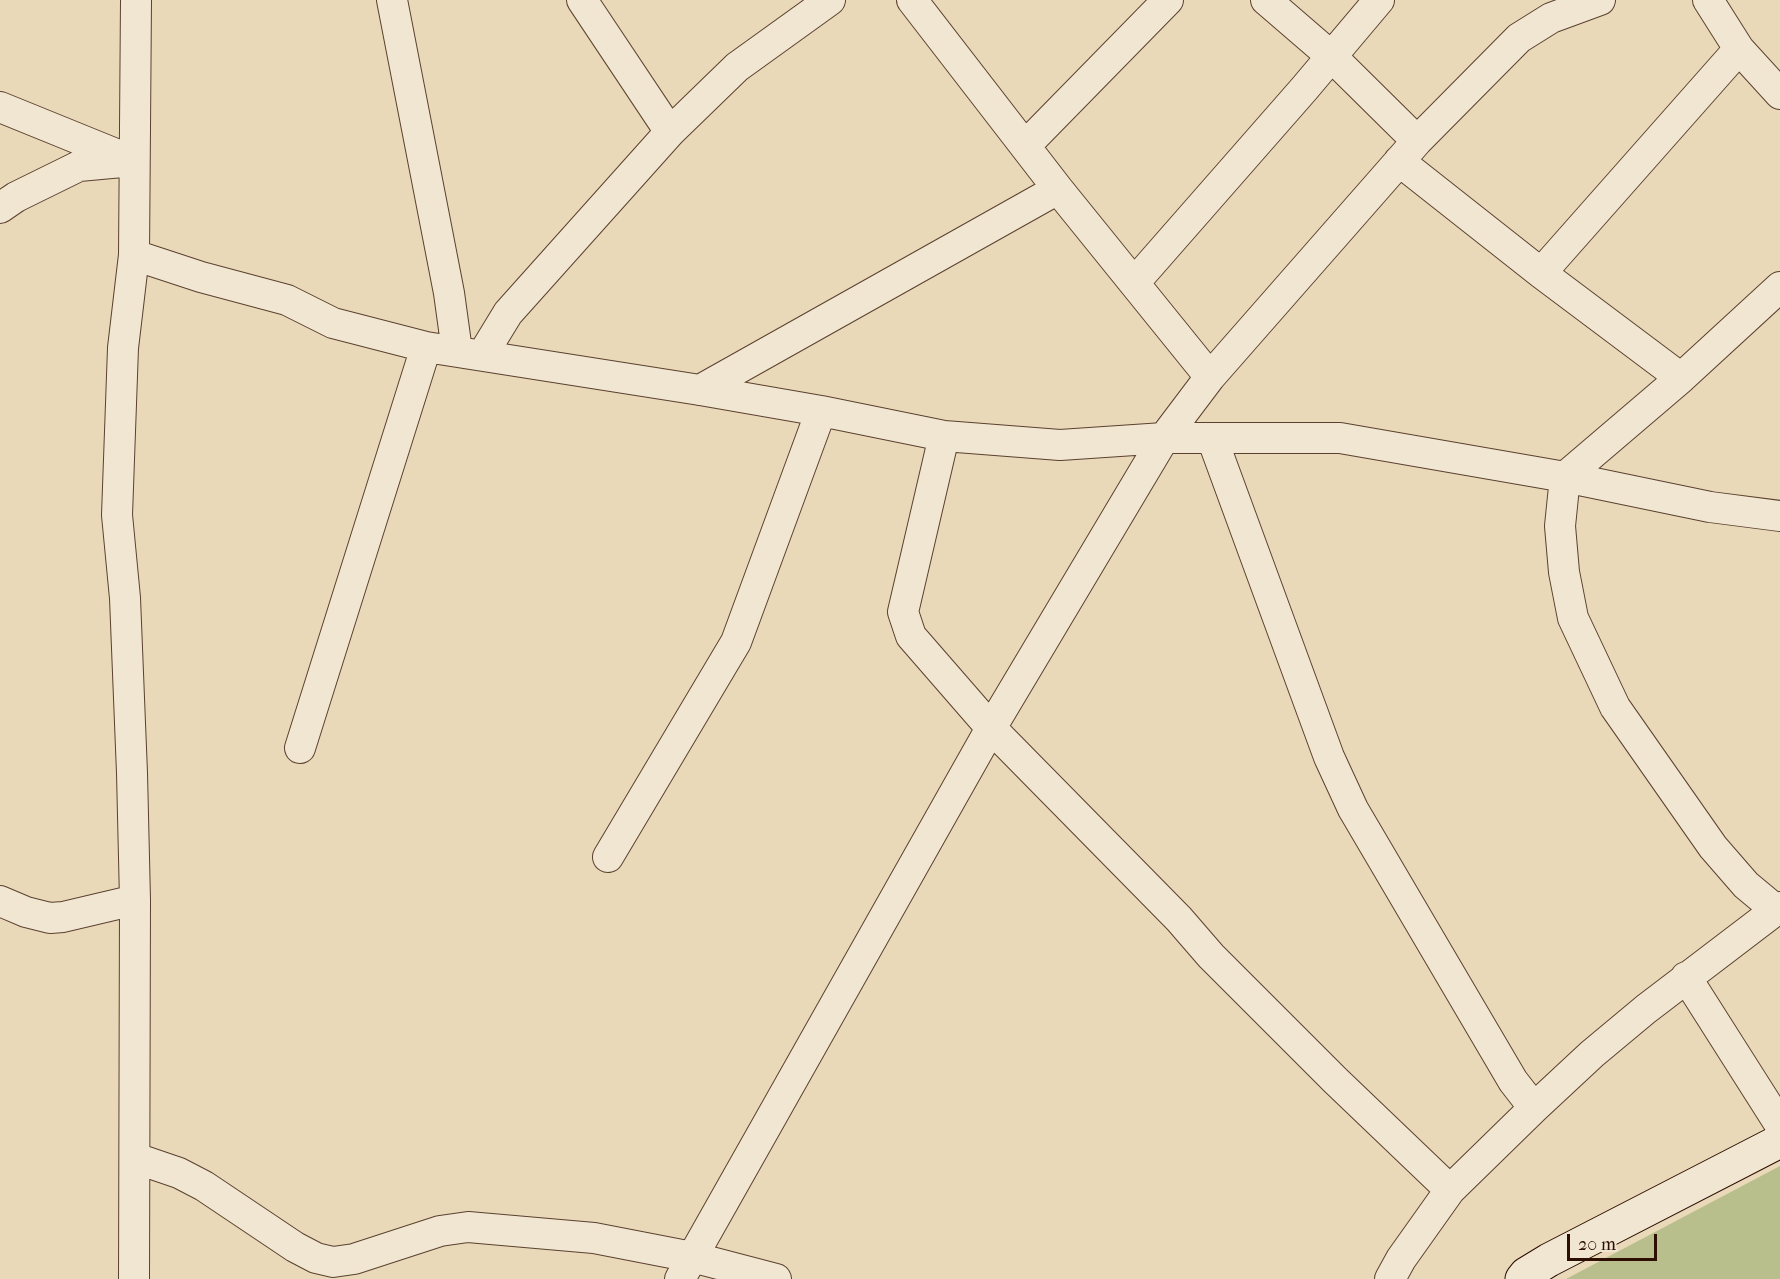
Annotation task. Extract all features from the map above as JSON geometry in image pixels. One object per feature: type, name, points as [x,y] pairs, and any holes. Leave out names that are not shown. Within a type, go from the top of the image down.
[{"type":"street","points":[[135,1279],[135,900],[125,598],[117,515],[123,348],[134,255],[136,0]]},
{"type":"street","points":[[392,0],[449,293],[470,353]]},
{"type":"street","points":[[582,0],[670,132]]},
{"type":"street","points":[[470,353],[670,132],[737,67],[830,0]]},
{"type":"street","points":[[912,0],[1058,189],[1210,377]]},
{"type":"street","points":[[1025,146],[1168,0]]},
{"type":"street","points":[[1266,0],[1331,56],[1408,151],[1541,273],[1681,378]]},
{"type":"street","points":[[1134,283],[1379,0]]},
{"type":"street","points":[[686,1268],[991,728],[1164,438],[1210,377],[1408,151],[1519,38],[1551,18],[1600,0]]},
{"type":"street","points":[[1708,0],[1739,49],[1780,94]]},
{"type":"street","points":[[1541,273],[1739,49]]},
{"type":"street","points":[[0,107],[133,161]]},
{"type":"street","points":[[0,208],[16,196],[79,166],[133,161]]},
{"type":"street","points":[[700,390],[1058,189]]},
{"type":"street","points":[[134,255],[201,277],[287,300],[333,323],[426,347],[700,390],[944,436],[1060,445],[1164,438],[1340,438],[1565,477],[1710,507],[1780,516]]},
{"type":"street","points":[[1390,1279],[1401,1259],[1450,1190],[1534,1108],[1592,1054],[1686,977],[1778,908],[1746,885],[1713,847],[1615,707],[1573,618],[1564,572],[1560,526],[1565,477],[1681,378],[1780,287]]},
{"type":"street","points":[[300,748],[426,347]]},
{"type":"street","points":[[608,857],[736,642],[821,411]]},
{"type":"street","points":[[944,436],[903,612],[911,636],[991,728],[1244,989],[1450,1190]]},
{"type":"street","points":[[1212,438],[1329,757],[1353,809],[1513,1081],[1534,1108]]},
{"type":"street","points":[[0,901],[26,912],[50,918],[135,900]]},
{"type":"street","points":[[1686,977],[1780,1125]]},
{"type":"street","points":[[1522,1279],[1549,1260],[1780,1142]]},
{"type":"street","points":[[135,1158],[196,1181],[295,1247],[316,1258],[333,1262],[354,1259],[440,1231],[468,1227],[594,1238],[686,1268],[776,1279]]},
{"type":"green space","points":[[1780,1166],[1780,1279],[1566,1279]]}]
